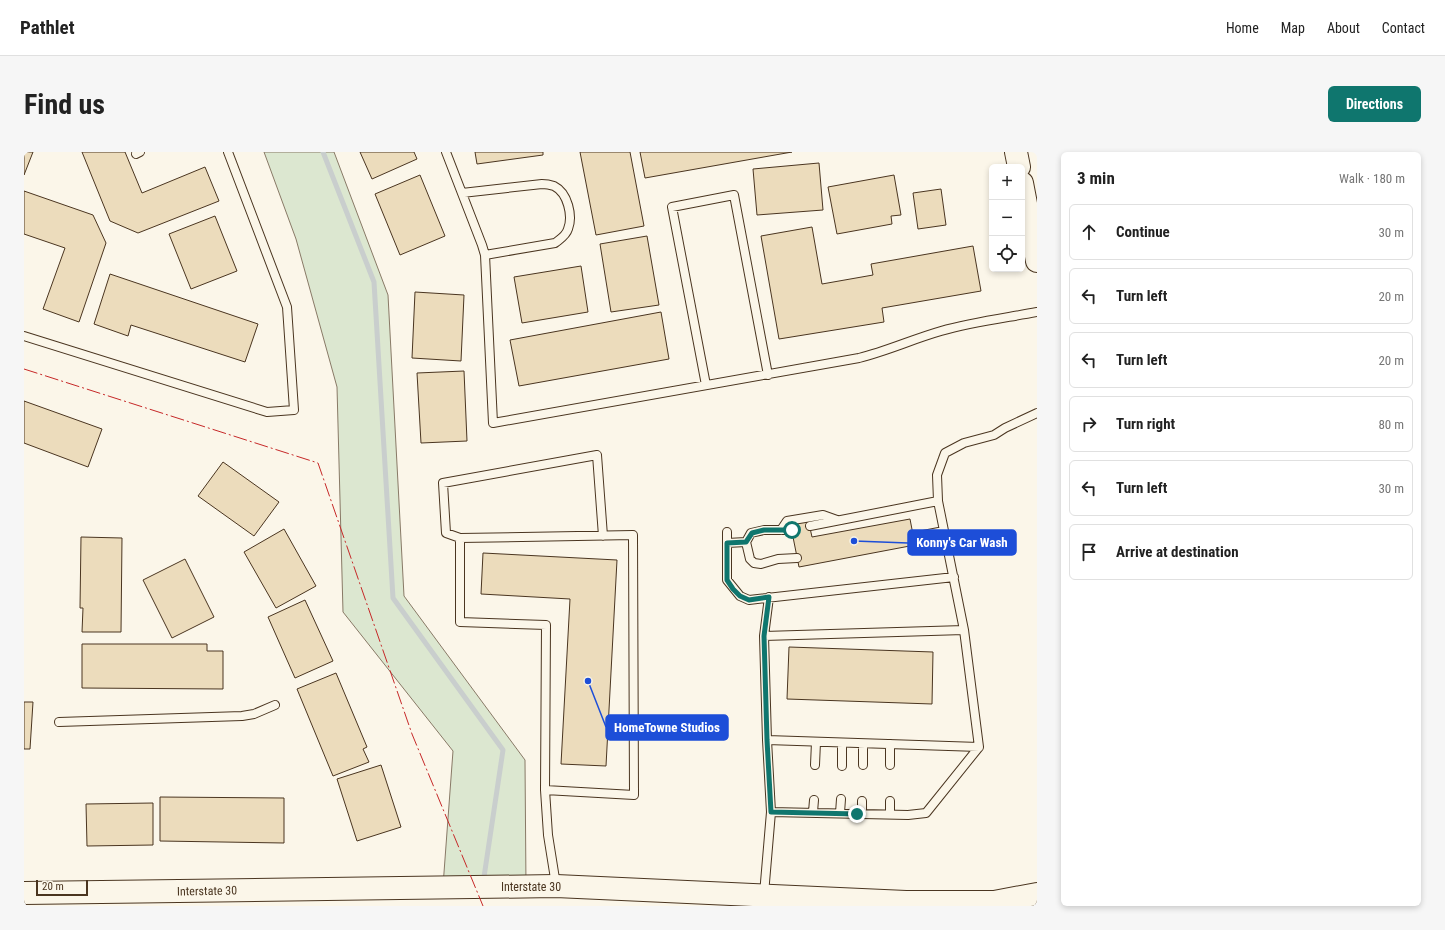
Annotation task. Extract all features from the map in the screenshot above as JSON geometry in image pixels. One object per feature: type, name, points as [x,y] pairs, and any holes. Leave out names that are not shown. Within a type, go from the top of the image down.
[{"type":"main road","points":[[1016,152],[1018,164]]},
{"type":"main road","points":[[1025,199],[1037,261]]},
{"type":"main road","name":"Interstate 30","points":[[24,893],[556,886],[764,894],[906,902],[994,902],[1034,895]]},
{"type":"lane","points":[[24,336],[267,412],[294,410],[287,307],[228,152]]},
{"type":"lane","points":[[446,152],[485,255],[493,424],[859,358],[878,354],[939,331],[1037,312]]},
{"type":"lane","points":[[462,193],[542,184],[554,186],[562,193],[568,202],[570,222],[568,231],[555,243],[485,255]]},
{"type":"lane","points":[[706,386],[672,206],[734,195],[768,374]]},
{"type":"lane","points":[[771,812],[908,815],[926,813],[979,747],[964,630],[938,502],[937,474],[946,453],[964,443],[994,435],[1005,428],[1037,413]]},
{"type":"lane","points":[[545,790],[634,795],[633,535],[603,536],[460,538],[446,533],[443,483],[597,455],[603,536]]},
{"type":"lane","points":[[810,526],[938,502]]},
{"type":"lane","points":[[781,530],[787,520],[823,515],[838,520]]},
{"type":"lane","points":[[792,530],[764,530],[752,533],[746,542],[750,559],[754,563],[761,564],[778,559],[797,558]]},
{"type":"lane","points":[[914,537],[944,531]]},
{"type":"lane","points":[[727,532],[727,580],[740,596],[749,600],[954,577]]},
{"type":"lane","points":[[460,538],[460,622],[546,625],[545,790],[548,835],[556,886]]},
{"type":"lane","points":[[727,543],[746,542]]},
{"type":"lane","points":[[764,894],[771,812],[764,636],[769,597]]},
{"type":"lane","points":[[764,636],[964,630]]},
{"type":"lane","points":[[59,722],[242,716],[254,714],[275,705]]},
{"type":"lane","points":[[767,740],[979,747]]},
{"type":"lane","points":[[815,766],[816,742]]},
{"type":"lane","points":[[842,743],[842,766]]},
{"type":"lane","points":[[863,744],[863,765]]},
{"type":"lane","points":[[890,744],[890,765]]},
{"type":"lane","points":[[840,813],[841,799]]},
{"type":"lane","points":[[813,812],[814,800]]},
{"type":"lane","points":[[862,801],[862,814]]},
{"type":"lane","points":[[890,801],[890,814]]},
{"type":"green space","points":[[264,152],[334,152],[388,295],[404,596],[525,760],[526,887],[443,886],[453,751],[343,612],[337,387],[296,239]]},
{"type":"building","points":[[24,152],[33,152],[24,175]]},
{"type":"building","points":[[82,152],[125,152],[142,193],[205,167],[219,201],[138,233],[110,221]]},
{"type":"building","points":[[360,152],[414,152],[417,159],[372,179]]},
{"type":"building","points":[[475,152],[543,152],[543,155],[477,164]]},
{"type":"building","points":[[580,152],[630,152],[644,226],[596,235]]},
{"type":"building","points":[[640,152],[792,152],[645,178]]},
{"type":"building","points":[[819,163],[823,210],[757,215],[753,169]]},
{"type":"building","points":[[420,175],[445,236],[400,255],[375,194]]},
{"type":"building","points":[[894,175],[901,215],[891,216],[892,224],[837,234],[828,187]]},
{"type":"building","points":[[941,189],[946,225],[918,229],[913,193]]},
{"type":"building","points":[[24,191],[93,215],[106,243],[79,322],[43,309],[65,248],[24,234]]},
{"type":"building","points":[[215,216],[237,271],[191,289],[169,234]]},
{"type":"building","points":[[812,227],[822,284],[873,275],[871,264],[973,246],[981,291],[882,308],[884,322],[779,339],[761,236]]},
{"type":"building","points":[[647,236],[659,305],[611,312],[600,244]]},
{"type":"building","points":[[581,266],[588,312],[522,323],[514,277]]},
{"type":"building","points":[[110,274],[258,324],[245,362],[131,325],[128,336],[94,324]]},
{"type":"building","points":[[415,292],[464,295],[461,361],[412,358]]},
{"type":"building","points":[[661,312],[669,359],[519,386],[510,340]]},
{"type":"building","points":[[464,371],[467,441],[421,443],[417,373]]},
{"type":"building","points":[[24,401],[102,429],[88,467],[24,443]]},
{"type":"building","points":[[223,462],[279,502],[254,536],[198,496]]},
{"type":"building","points":[[808,519],[812,537],[910,519],[915,545],[799,567],[790,522]]},
{"type":"building","points":[[284,529],[316,586],[276,608],[244,552]]},
{"type":"building","points":[[81,537],[122,538],[121,632],[82,632],[83,608],[80,608]]},
{"type":"building","points":[[483,553],[617,560],[606,766],[561,764],[570,599],[481,594]]},
{"type":"building","points":[[185,559],[214,617],[172,638],[143,580]]},
{"type":"building","points":[[305,600],[333,661],[295,678],[268,617]]},
{"type":"building","points":[[82,644],[207,644],[207,651],[223,651],[223,689],[82,688]]},
{"type":"building","points":[[789,647],[933,652],[932,704],[787,699]]},
{"type":"building","points":[[336,673],[367,747],[363,749],[369,762],[333,776],[297,689]]},
{"type":"building","points":[[24,702],[33,702],[30,749],[24,749]]},
{"type":"building","points":[[381,765],[401,827],[357,841],[337,779]]},
{"type":"building","points":[[160,797],[284,798],[284,843],[160,841]]},
{"type":"building","points":[[153,803],[153,845],[87,846],[86,804]]},
{"type":"waterway","points":[[323,152],[374,282],[393,598],[503,750],[484,877]]},
{"type":"power","points":[[24,369],[318,463],[412,734],[483,906]]},
{"type":"place","name":"Konny's Car Wash","points":[[854,541]]},
{"type":"place","name":"HomeTowne Studios","points":[[588,681]]},
{"type":"route","points":[[792,530],[764,530],[752,533],[746,542],[727,543],[727,580],[733,589],[740,596],[749,600],[769,597],[764,636],[771,812],[857,814]]}]
